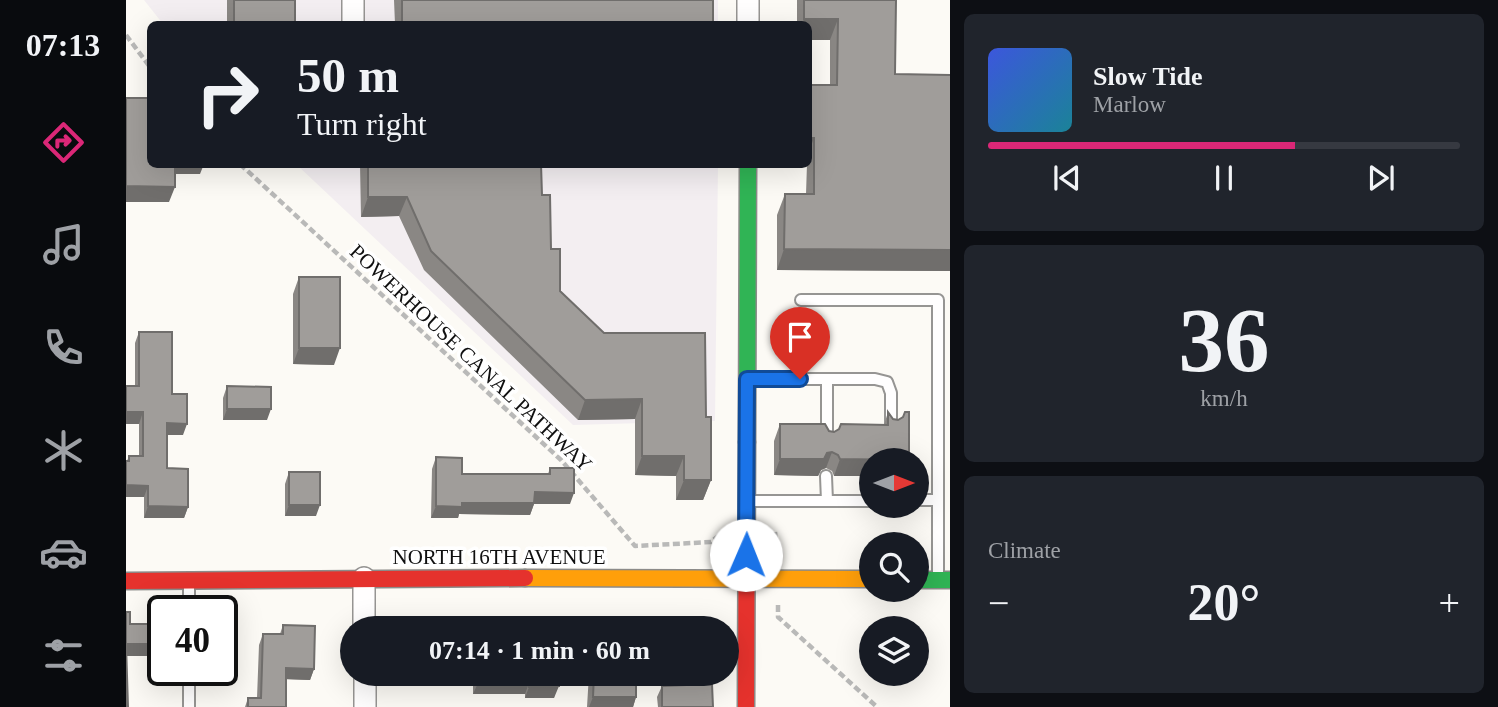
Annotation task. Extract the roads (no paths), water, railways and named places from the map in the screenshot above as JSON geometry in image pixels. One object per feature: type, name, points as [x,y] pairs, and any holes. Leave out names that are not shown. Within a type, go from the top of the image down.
[{"type":"main road","points":[[746,707],[748,168]]},
{"type":"main road","name":"NORTH 16TH AVENUE","points":[[126,581],[364,578],[859,579]]},
{"type":"street","points":[[353,0],[353,21]]},
{"type":"street","points":[[748,0],[748,21]]},
{"type":"street","points":[[364,578],[364,616]]},
{"type":"street","points":[[365,686],[365,707]]},
{"type":"lane","points":[[801,300],[937,300],[938,500],[944,580]]},
{"type":"lane","points":[[747,379],[874,379],[887,382],[891,393],[891,429]]},
{"type":"lane","points":[[827,379],[827,441]]},
{"type":"lane","points":[[826,476],[827,501]]},
{"type":"lane","points":[[929,500],[938,500]]},
{"type":"lane","points":[[747,501],[859,501]]},
{"type":"lane","points":[[189,580],[189,595]]},
{"type":"lane","points":[[189,686],[189,707]]}]
